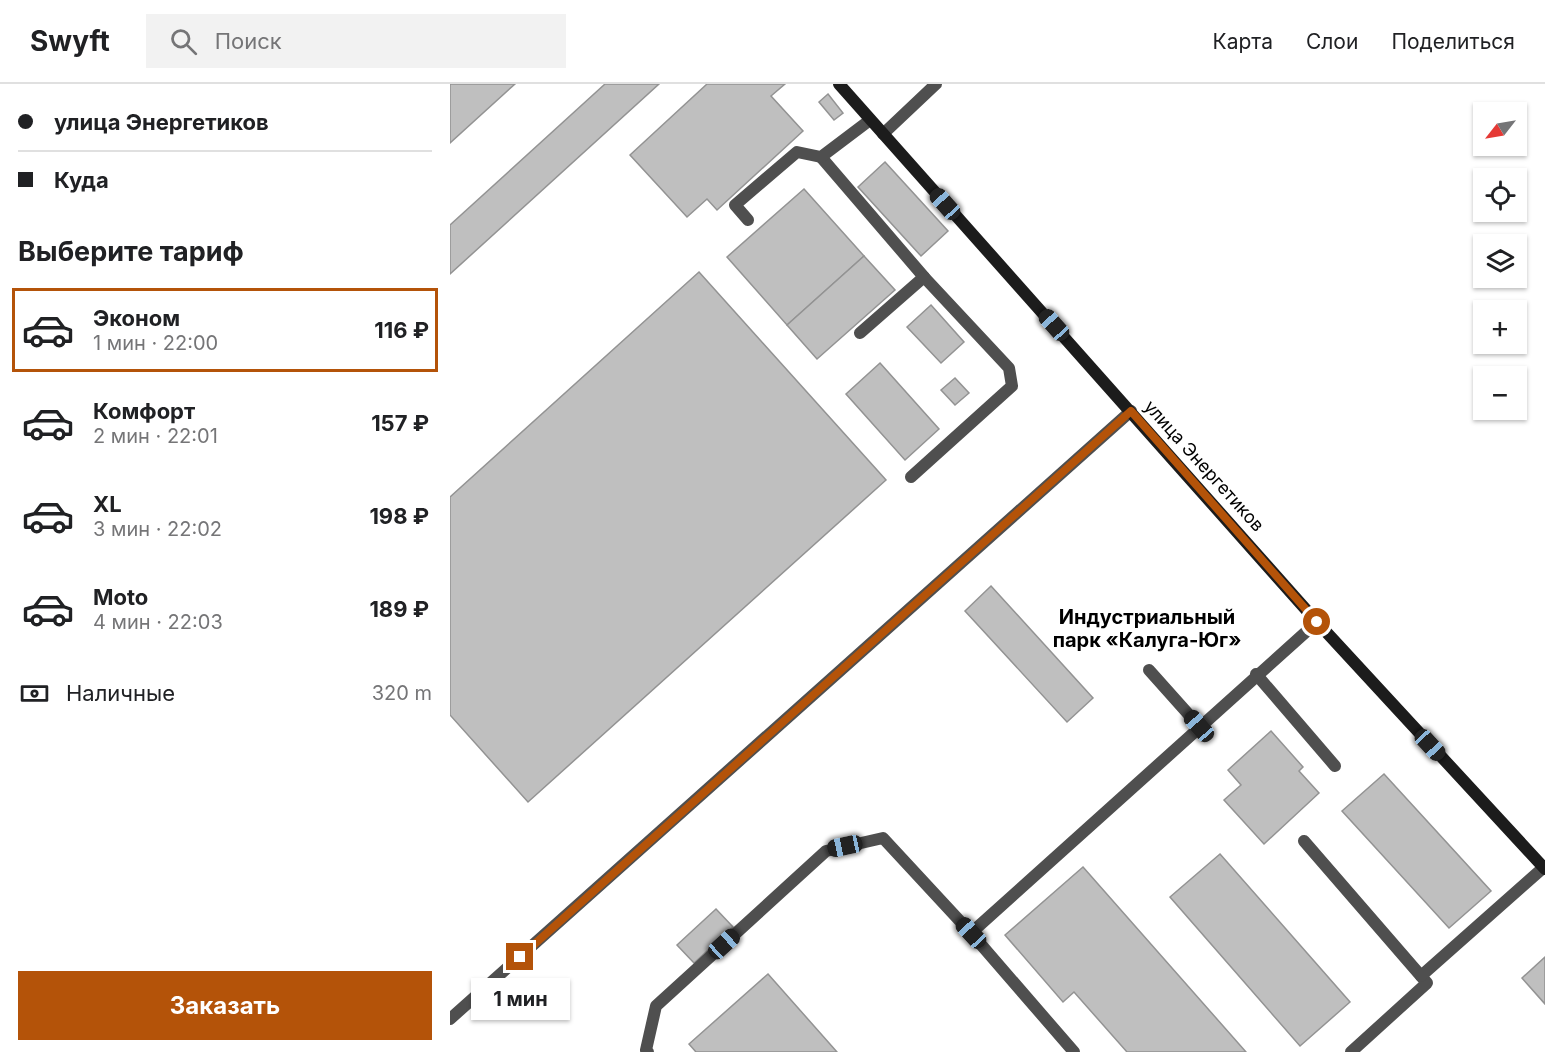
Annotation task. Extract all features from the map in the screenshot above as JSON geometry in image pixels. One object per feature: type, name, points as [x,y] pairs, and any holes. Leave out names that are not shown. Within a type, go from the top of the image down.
[{"type":"street","name":"улица Энергетиков","points":[[839,84],[1317,622],[1544,868]]},
{"type":"lane","points":[[883,134],[936,84]]},
{"type":"lane","points":[[821,158],[870,120]]},
{"type":"lane","points":[[748,220],[735,205],[797,152],[821,158],[924,277],[1009,368],[1012,386],[911,477]]},
{"type":"lane","points":[[860,333],[924,277]]},
{"type":"lane","points":[[450,1019],[1131,411]]},
{"type":"lane","points":[[971,933],[1256,674],[1317,622]]},
{"type":"lane","points":[[1149,670],[1199,726]]},
{"type":"lane","points":[[1256,674],[1335,765]]},
{"type":"lane","points":[[648,1052],[646,1050],[656,1006],[826,850],[883,838],[971,933],[1074,1052]]},
{"type":"lane","points":[[1304,841],[1427,983],[1352,1052]]},
{"type":"lane","points":[[1421,976],[1544,868]]},
{"type":"building","points":[[450,84],[515,84],[450,143]]},
{"type":"building","points":[[605,84],[659,84],[450,274],[450,225]]},
{"type":"building","points":[[707,84],[785,84],[771,96],[803,131],[717,210],[707,199],[687,217],[630,155]]},
{"type":"building","points":[[828,94],[843,113],[834,120],[819,102]]},
{"type":"building","points":[[885,162],[948,231],[921,256],[858,187]]},
{"type":"building","points":[[804,189],[864,256],[787,325],[727,257]]},
{"type":"building","points":[[864,256],[895,290],[817,359],[787,325]]},
{"type":"building","points":[[699,272],[886,480],[528,802],[450,715],[450,497]]},
{"type":"building","points":[[931,305],[964,342],[941,363],[907,327]]},
{"type":"building","points":[[880,363],[939,429],[905,460],[846,394]]},
{"type":"building","points":[[955,378],[969,393],[955,405],[941,390]]},
{"type":"building","points":[[991,586],[1093,698],[1067,722],[965,611]]},
{"type":"building","points":[[1271,731],[1303,767],[1299,771],[1319,793],[1264,844],[1224,800],[1241,785],[1228,770]]},
{"type":"building","points":[[1384,774],[1491,891],[1449,928],[1342,811]]},
{"type":"building","points":[[1220,854],[1350,1002],[1300,1046],[1170,897]]},
{"type":"building","points":[[1083,867],[1246,1052],[1127,1052],[1074,992],[1063,1002],[1005,935]]},
{"type":"building","points":[[716,909],[733,927],[694,963],[677,945]]},
{"type":"building","points":[[1545,957],[1545,1004],[1522,978]]},
{"type":"building","points":[[768,974],[837,1052],[696,1052],[689,1044]]},
{"type":"district","name":"Индустриальный парк «Калуга-Юг»","points":[[1147,628]]},
{"type":"route","points":[[520,957],[1131,411],[1317,622]]}]
